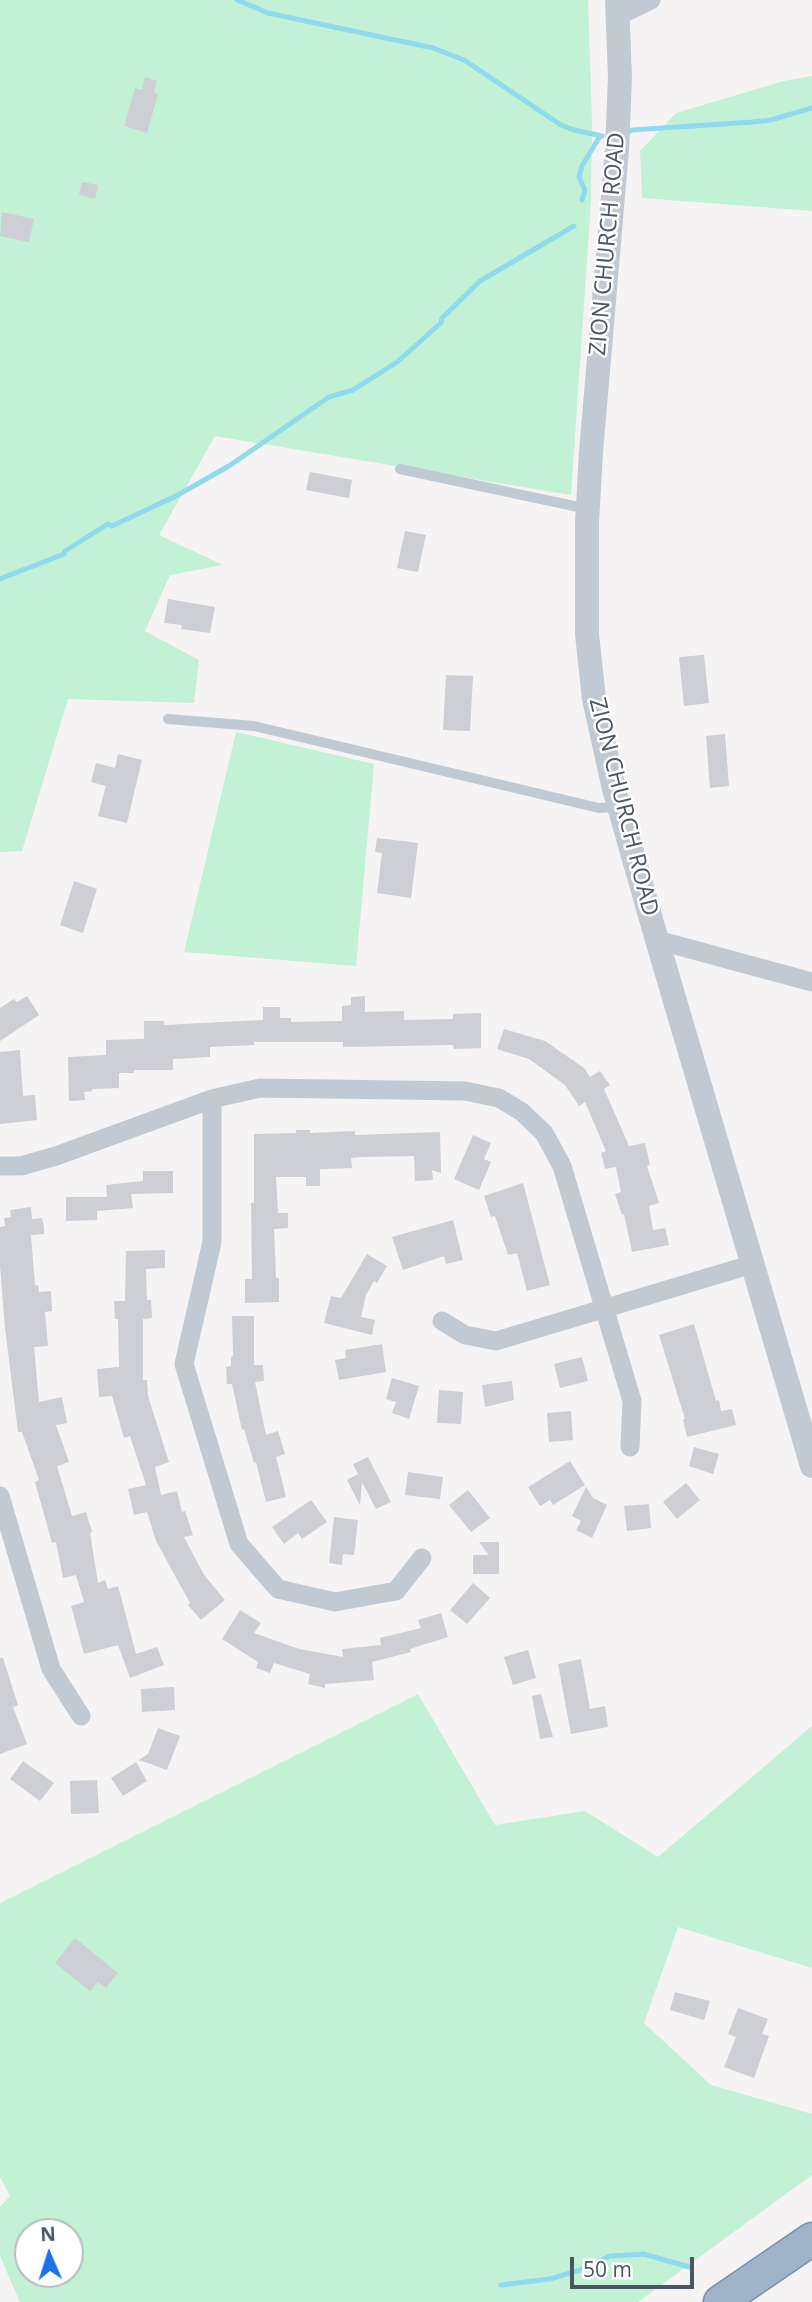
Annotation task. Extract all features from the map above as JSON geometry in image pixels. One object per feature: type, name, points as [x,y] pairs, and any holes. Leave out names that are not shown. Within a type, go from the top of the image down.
[{"type":"highway","points":[[720,2302],[812,2239]]},
{"type":"street","points":[[617,8],[651,0]]},
{"type":"street","name":"ZION CHURCH ROAD","points":[[617,8],[620,77],[617,149],[588,509],[587,634],[594,699],[619,807],[812,1466]]},
{"type":"street","points":[[657,940],[812,982]]},
{"type":"street","points":[[0,1166],[21,1166],[56,1156],[212,1099],[260,1088],[465,1091],[499,1098],[522,1112],[544,1133],[562,1166],[632,1401],[630,1447]]},
{"type":"street","points":[[212,1099],[212,1242],[184,1364],[239,1544],[278,1589],[335,1602],[396,1591],[422,1558]]},
{"type":"street","points":[[442,1321],[465,1335],[496,1341],[753,1264]]},
{"type":"street","points":[[0,1496],[51,1669],[81,1716]]},
{"type":"lane","points":[[400,468],[588,509]]},
{"type":"lane","points":[[168,719],[254,726],[599,808],[619,807]]},
{"type":"green space","points":[[0,0],[588,0],[592,121],[591,201],[571,495],[215,436],[159,535],[223,565],[170,575],[145,631],[199,660],[194,703],[68,699],[22,851],[0,852]]},
{"type":"green space","points":[[812,76],[812,211],[642,198],[640,151],[676,113],[784,81]]},
{"type":"green space","points":[[236,732],[374,764],[356,966],[184,952]]},
{"type":"green space","points":[[418,1694],[495,1825],[585,1811],[658,1857],[812,1726],[812,1968],[678,1927],[644,2023],[711,2085],[812,2114],[812,2175],[638,2302],[20,2302],[0,2256],[0,2207],[10,2196],[0,2177],[0,1903]]},
{"type":"building","points":[[145,77],[157,81],[154,93],[158,94],[147,133],[124,126],[135,88],[142,90]]},
{"type":"building","points":[[82,182],[98,185],[95,199],[79,195]]},
{"type":"building","points":[[2,212],[34,219],[29,242],[0,236]]},
{"type":"building","points":[[310,472],[352,480],[349,498],[306,490]]},
{"type":"building","points":[[405,531],[426,535],[418,572],[397,568]]},
{"type":"building","points":[[168,599],[215,607],[210,633],[181,629],[182,625],[164,623]]},
{"type":"building","points":[[704,655],[709,703],[684,706],[679,657]]},
{"type":"building","points":[[446,675],[473,676],[470,731],[443,730]]},
{"type":"building","points":[[725,734],[729,786],[710,788],[706,736]]},
{"type":"building","points":[[118,754],[142,760],[127,823],[98,816],[106,786],[91,782],[96,763],[115,768]]},
{"type":"building","points":[[377,838],[418,843],[411,898],[377,893],[382,853],[375,852]]},
{"type":"building","points":[[74,881],[97,889],[83,933],[60,925]]},
{"type":"building","points":[[27,996],[39,1015],[0,1041],[0,1008],[14,999],[17,1002]]},
{"type":"building","points":[[365,996],[365,1012],[404,1011],[404,1020],[453,1019],[453,1014],[481,1013],[481,1048],[454,1049],[453,1045],[343,1047],[343,1042],[254,1042],[254,1045],[210,1047],[210,1057],[173,1059],[173,1070],[134,1070],[134,1073],[119,1073],[119,1088],[92,1089],[84,1092],[85,1100],[69,1101],[68,1057],[106,1055],[106,1040],[144,1039],[144,1021],[164,1021],[164,1025],[263,1020],[263,1007],[280,1007],[280,1018],[291,1018],[291,1022],[342,1021],[342,1006],[351,1005],[351,997]]},
{"type":"building","points":[[504,1029],[545,1041],[584,1068],[590,1077],[600,1071],[610,1085],[604,1089],[629,1146],[645,1143],[650,1165],[647,1166],[659,1203],[649,1206],[653,1230],[665,1228],[669,1245],[632,1252],[624,1214],[622,1215],[615,1194],[621,1192],[616,1167],[605,1169],[601,1153],[606,1151],[585,1102],[579,1106],[565,1085],[529,1059],[497,1049]]},
{"type":"building","points":[[20,1050],[23,1096],[35,1095],[37,1120],[0,1124],[0,1052]]},
{"type":"building","points":[[296,1130],[310,1130],[310,1133],[355,1131],[355,1135],[440,1132],[441,1173],[432,1170],[433,1180],[415,1181],[414,1156],[363,1157],[351,1158],[352,1168],[320,1169],[320,1186],[306,1186],[306,1177],[276,1177],[278,1213],[288,1213],[288,1228],[274,1229],[279,1302],[245,1303],[245,1279],[252,1279],[254,1134],[296,1133]]},
{"type":"building","points":[[473,1135],[491,1143],[484,1159],[491,1162],[479,1190],[454,1179]]},
{"type":"building","points":[[143,1171],[173,1171],[173,1193],[131,1194],[133,1208],[97,1211],[97,1220],[66,1221],[66,1197],[107,1197],[106,1185],[143,1181]]},
{"type":"building","points":[[523,1183],[550,1285],[527,1291],[517,1253],[508,1255],[495,1216],[491,1217],[484,1196]]},
{"type":"building","points":[[31,1207],[32,1219],[42,1218],[44,1228],[44,1234],[31,1235],[35,1285],[38,1285],[39,1292],[51,1291],[52,1311],[45,1312],[48,1346],[34,1347],[39,1402],[62,1397],[67,1423],[56,1425],[69,1462],[57,1466],[72,1516],[86,1512],[92,1532],[90,1533],[98,1583],[105,1580],[108,1589],[118,1586],[136,1654],[157,1647],[164,1665],[130,1678],[118,1645],[84,1654],[71,1606],[84,1602],[76,1575],[63,1578],[56,1542],[52,1543],[35,1482],[39,1480],[22,1432],[18,1432],[5,1328],[0,1227],[5,1226],[4,1218],[11,1217],[10,1210]]},
{"type":"building","points":[[453,1220],[463,1260],[446,1264],[444,1256],[403,1270],[392,1237]]},
{"type":"building","points":[[165,1250],[165,1268],[146,1269],[147,1300],[151,1300],[152,1318],[143,1319],[143,1380],[147,1380],[148,1396],[169,1462],[155,1467],[161,1495],[177,1491],[182,1512],[185,1511],[193,1535],[184,1537],[204,1575],[225,1600],[201,1620],[188,1605],[190,1603],[156,1541],[147,1512],[134,1515],[128,1489],[146,1485],[130,1436],[124,1438],[112,1396],[99,1397],[97,1369],[119,1367],[118,1319],[115,1319],[114,1301],[125,1301],[126,1251]]},
{"type":"building","points":[[367,1254],[387,1266],[366,1295],[361,1317],[375,1320],[372,1335],[324,1323],[331,1296],[341,1298]]},
{"type":"building","points":[[232,1316],[254,1316],[254,1365],[263,1365],[264,1381],[255,1382],[266,1435],[278,1431],[285,1454],[276,1457],[286,1497],[266,1502],[256,1462],[254,1463],[244,1429],[242,1430],[232,1384],[227,1384],[226,1367],[231,1366],[233,1356]]},
{"type":"building","points":[[694,1324],[716,1401],[719,1400],[721,1411],[732,1409],[736,1425],[687,1437],[685,1419],[659,1335]]},
{"type":"building","points":[[382,1344],[386,1372],[339,1380],[335,1360],[346,1358],[345,1350]]},
{"type":"building","points":[[582,1357],[588,1381],[560,1388],[554,1364]]},
{"type":"building","points":[[392,1378],[419,1386],[409,1419],[392,1413],[396,1402],[386,1399]]},
{"type":"building","points":[[512,1381],[514,1400],[485,1407],[482,1385]]},
{"type":"building","points":[[439,1390],[463,1392],[461,1424],[437,1423]]},
{"type":"building","points":[[571,1411],[573,1440],[549,1442],[547,1413]]},
{"type":"building","points":[[694,1447],[719,1454],[713,1474],[689,1466]]},
{"type":"building","points":[[368,1457],[391,1502],[376,1509],[362,1482],[360,1505],[347,1480],[358,1474],[353,1464]]},
{"type":"building","points":[[570,1461],[585,1485],[553,1505],[550,1500],[540,1506],[528,1487]]},
{"type":"building","points":[[408,1472],[443,1477],[440,1499],[405,1495]]},
{"type":"building","points":[[686,1483],[700,1500],[677,1519],[663,1502]]},
{"type":"building","points":[[586,1487],[593,1498],[607,1505],[592,1538],[576,1530],[581,1521],[572,1516]]},
{"type":"building","points":[[468,1490],[490,1518],[471,1532],[449,1505]]},
{"type":"building","points":[[311,1500],[327,1522],[302,1539],[298,1533],[284,1544],[272,1527]]},
{"type":"building","points":[[649,1504],[651,1528],[627,1531],[624,1506]]},
{"type":"building","points":[[334,1517],[358,1520],[354,1555],[343,1554],[342,1565],[329,1563]]},
{"type":"building","points":[[479,1542],[499,1542],[499,1574],[473,1574],[473,1555],[489,1555]]},
{"type":"building","points":[[473,1583],[490,1598],[467,1624],[450,1610]]},
{"type":"building","points":[[240,1610],[261,1623],[254,1633],[299,1649],[343,1657],[342,1649],[381,1645],[380,1638],[421,1628],[418,1620],[441,1613],[448,1637],[410,1649],[411,1652],[372,1662],[374,1680],[325,1684],[325,1688],[308,1684],[310,1674],[274,1663],[270,1673],[256,1668],[258,1662],[222,1639]]},
{"type":"building","points":[[528,1650],[536,1678],[513,1685],[504,1657]]},
{"type":"building","points":[[0,1658],[3,1658],[18,1705],[13,1707],[27,1744],[0,1754]]},
{"type":"building","points":[[581,1659],[590,1709],[605,1706],[608,1727],[571,1734],[558,1664]]},
{"type":"building","points":[[174,1687],[175,1710],[142,1712],[141,1689]]},
{"type":"building","points":[[541,1694],[553,1737],[540,1739],[532,1696]]},
{"type":"building","points":[[158,1728],[180,1736],[167,1770],[139,1760],[148,1754]]},
{"type":"building","points":[[23,1761],[54,1783],[40,1801],[10,1779]]},
{"type":"building","points":[[136,1762],[147,1781],[123,1796],[111,1778]]},
{"type":"building","points":[[97,1780],[99,1813],[71,1814],[70,1781]]},
{"type":"building","points":[[75,1938],[118,1973],[106,1988],[98,1982],[90,1991],[55,1963]]},
{"type":"building","points":[[675,1992],[710,2001],[704,2020],[670,2010]]},
{"type":"building","points":[[738,2008],[768,2019],[762,2034],[769,2036],[754,2078],[724,2067],[736,2037],[728,2034]]},
{"type":"waterway","points":[[237,0],[268,13],[433,48],[464,60],[561,125],[602,136]]},
{"type":"waterway","points":[[626,133],[632,130],[771,120],[812,108]]},
{"type":"waterway","points":[[582,200],[585,190],[579,177],[582,166],[600,136]]},
{"type":"waterway","points":[[0,579],[64,554],[108,524],[112,526],[176,496],[229,466],[329,397],[353,390],[397,362],[441,323],[442,318],[480,281],[574,226]]},
{"type":"waterway","points":[[501,2285],[550,2279],[580,2270],[610,2256],[644,2254],[689,2267]]}]
